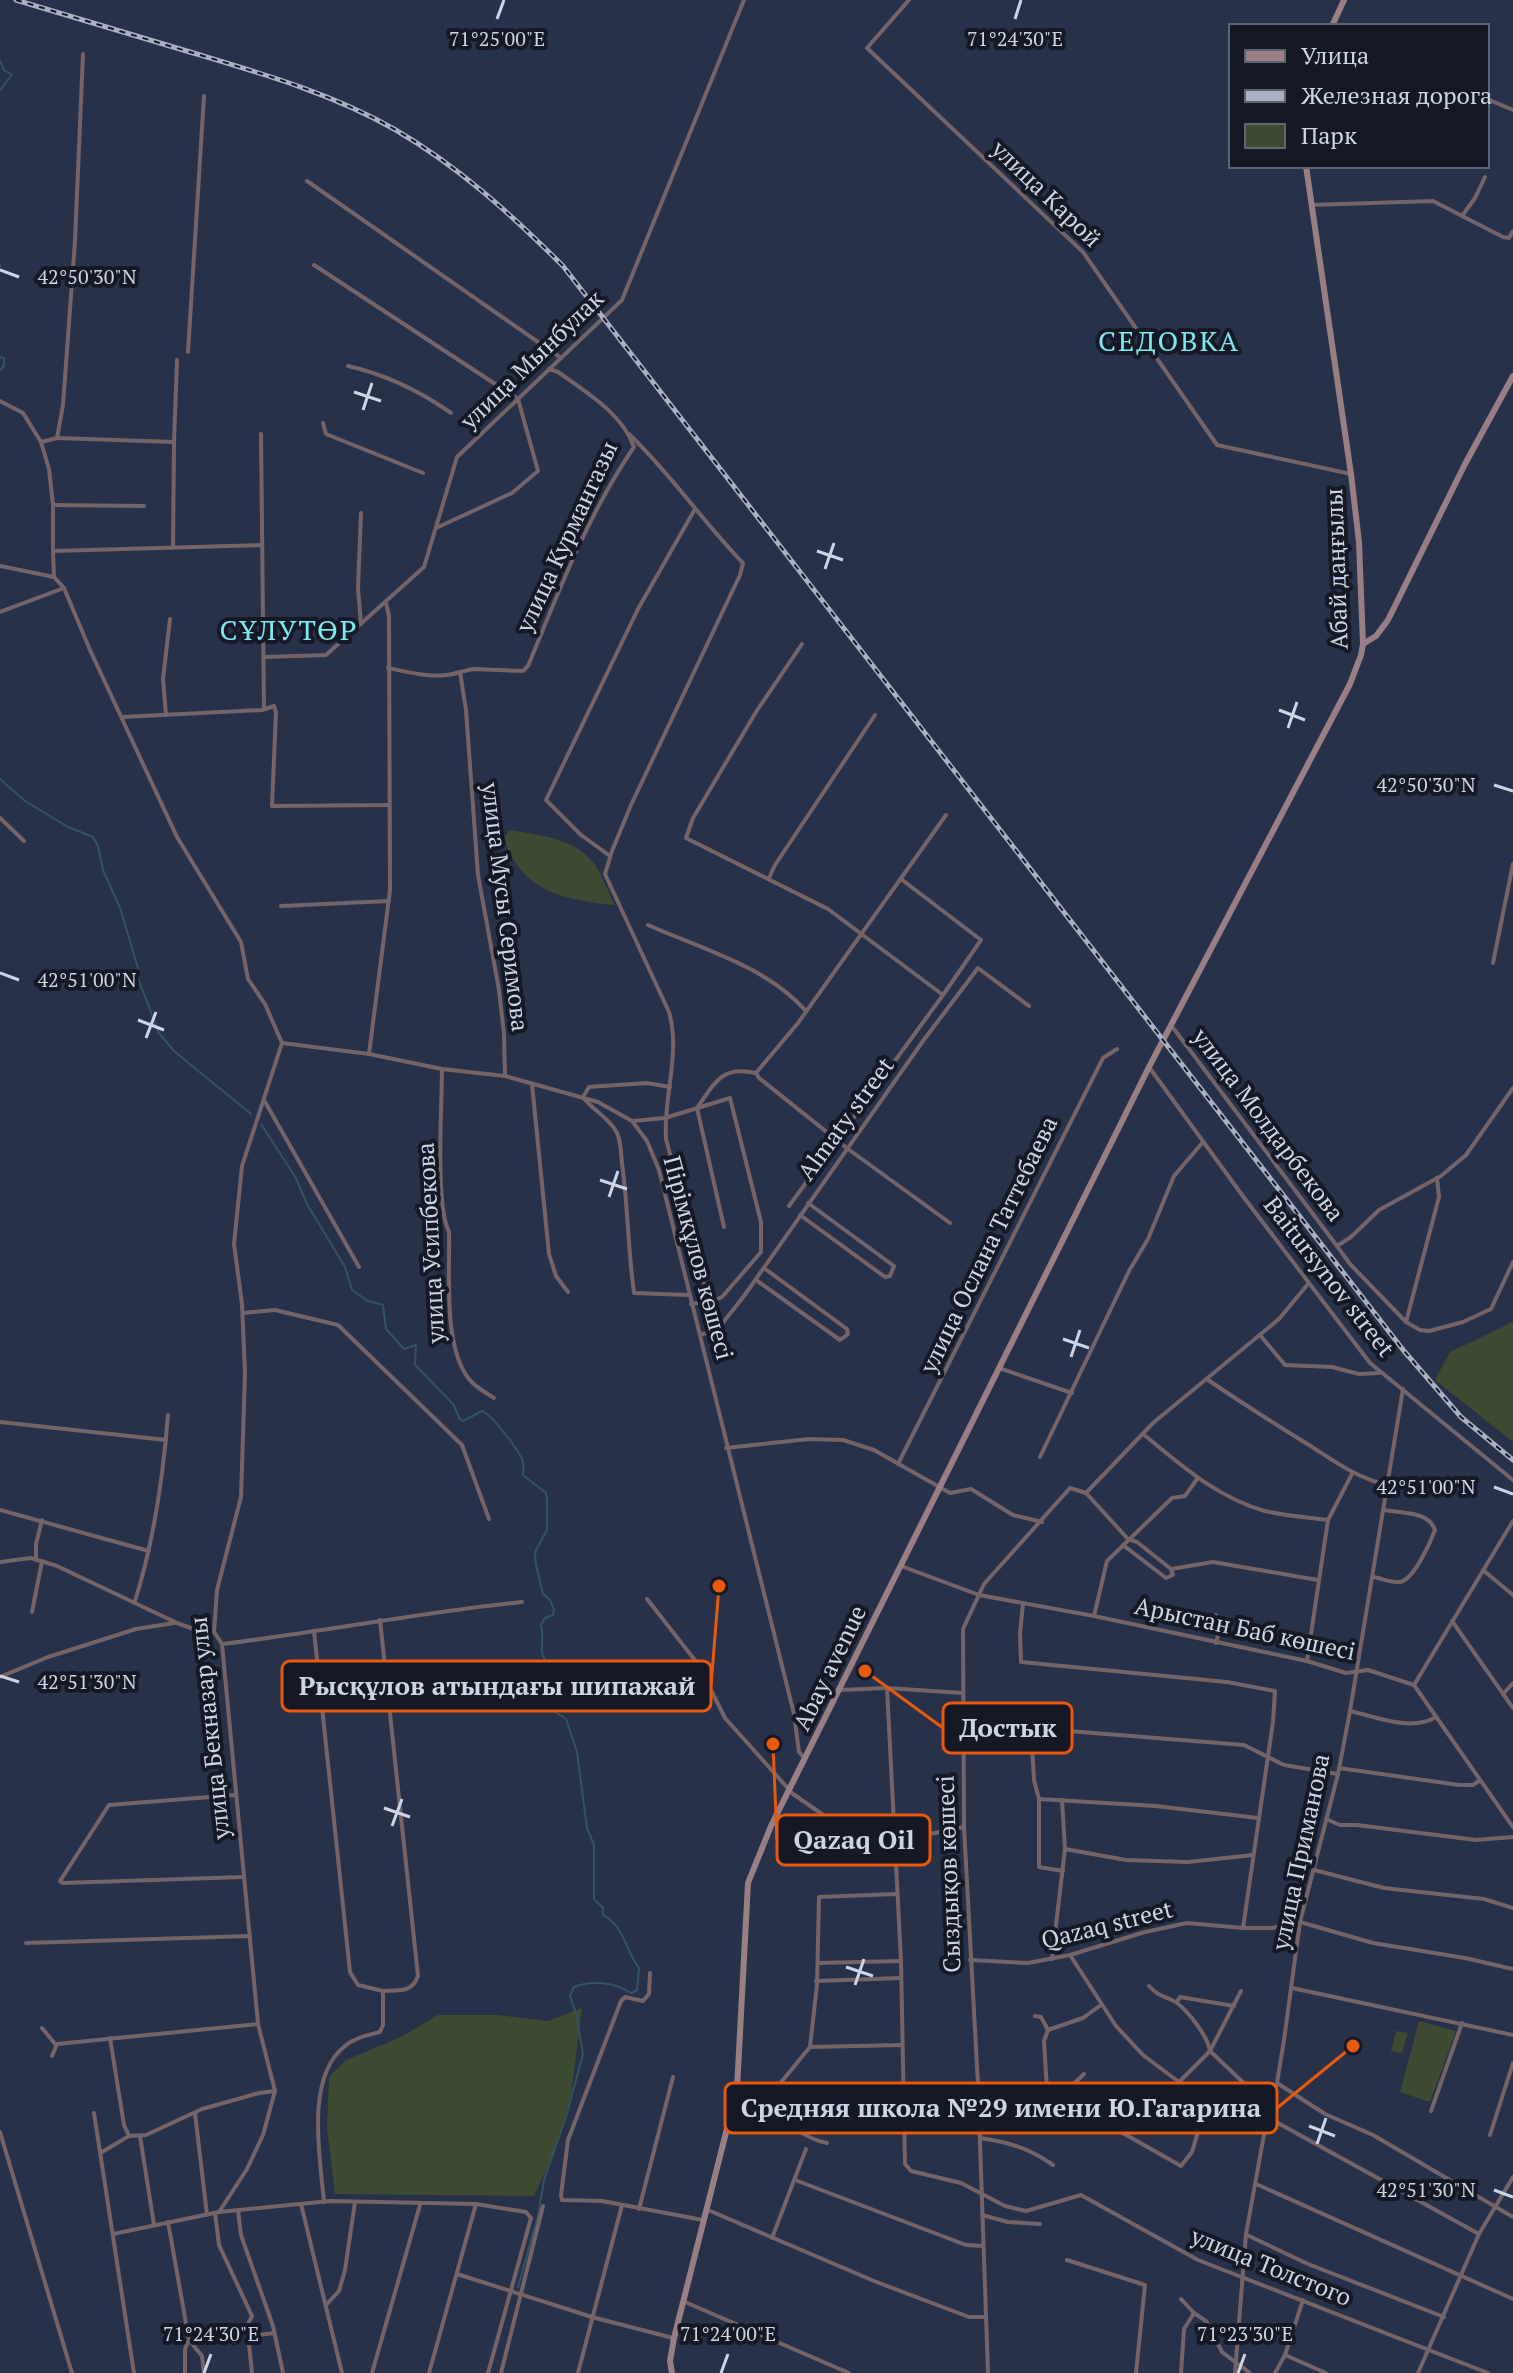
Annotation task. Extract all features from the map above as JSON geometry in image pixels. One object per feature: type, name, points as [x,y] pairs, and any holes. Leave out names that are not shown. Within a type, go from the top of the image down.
[{"type":"street","name":"улица Мынбулак","points":[[265,657],[326,655],[424,567],[457,457],[622,300],[744,0]]},
{"type":"street","name":"улица Карой","points":[[909,0],[867,48],[1083,252],[1217,445],[1351,474]]},
{"type":"street","points":[[1335,24],[1344,0]]},
{"type":"street","points":[[57,438],[63,405],[74,256],[83,54]]},
{"type":"street","points":[[188,352],[204,96]]},
{"type":"street","points":[[1489,100],[1513,110]]},
{"type":"street","name":"Абай даңғылы","points":[[1149,1067],[1350,684],[1363,644],[1359,542],[1351,474],[1306,168]]},
{"type":"street","points":[[1462,216],[1485,177]]},
{"type":"street","points":[[307,181],[561,358]]},
{"type":"street","points":[[1311,205],[1433,201],[1503,237],[1509,238],[1513,231]]},
{"type":"street","points":[[314,265],[518,399],[538,471],[512,493],[436,528]]},
{"type":"street","points":[[173,547],[177,360]]},
{"type":"street","points":[[348,366],[366,370],[431,399],[451,413]]},
{"type":"street","name":"улица Курмангазы","points":[[460,672],[473,669],[515,672],[523,671],[528,666],[573,558],[619,469],[634,447],[629,434],[608,410],[558,372],[549,369]]},
{"type":"street","points":[[1363,644],[1376,636],[1388,620],[1459,476],[1510,389],[1513,376]]},
{"type":"street","points":[[0,401],[23,413],[41,442],[49,469],[53,505],[54,577]]},
{"type":"street","points":[[323,423],[326,434],[423,473]]},
{"type":"street","points":[[261,434],[264,709]]},
{"type":"street","points":[[629,434],[659,463],[743,563],[631,805],[605,874],[648,963],[675,1034],[665,1118],[666,1139],[705,1287],[705,1302]]},
{"type":"street","points":[[41,442],[57,438],[174,442]]},
{"type":"street","points":[[53,505],[144,506]]},
{"type":"street","points":[[610,856],[581,835],[546,800],[638,609],[695,509]]},
{"type":"street","points":[[361,513],[358,588],[361,624]]},
{"type":"street","points":[[53,551],[261,545]]},
{"type":"street","points":[[0,566],[54,577],[64,588],[177,837],[241,942],[248,979],[265,1004],[282,1043]]},
{"type":"street","points":[[0,612],[64,588]]},
{"type":"street","points":[[369,1054],[389,901],[389,616],[386,603]]},
{"type":"street","points":[[166,715],[163,679],[170,619]]},
{"type":"street","points":[[802,644],[756,712],[693,818],[686,838],[828,909],[943,995]]},
{"type":"street","points":[[387,667],[442,677],[460,672]]},
{"type":"street","name":"улица Мусы Серимова","points":[[460,672],[478,875],[499,990],[505,1076]]},
{"type":"street","points":[[122,717],[276,708],[272,806],[389,805]]},
{"type":"street","points":[[769,878],[875,715]]},
{"type":"street","points":[[756,1073],[806,1011],[946,815]]},
{"type":"street","points":[[0,818],[24,841]]},
{"type":"street","points":[[1493,963],[1513,864]]},
{"type":"street","points":[[789,1206],[981,940],[901,879]]},
{"type":"street","points":[[281,906],[389,901]]},
{"type":"street","points":[[648,925],[739,964],[777,985],[794,997],[806,1011]]},
{"type":"street","name":"Almaty street","points":[[700,1335],[718,1329],[756,1279],[978,968],[1029,1006]]},
{"type":"street","name":"улица Молдарбекова","points":[[1171,1025],[1337,1246],[1379,1210],[1437,1178],[1466,1155],[1513,1088]]},
{"type":"street","name":"Пірімқұлов көшесі","points":[[282,1043],[505,1076],[598,1102],[632,1121],[647,1141],[659,1170],[794,1714],[799,1752],[805,1759]]},
{"type":"street","name":"улица Бекназар улы","points":[[217,2213],[247,2169],[263,2135],[275,2091],[258,2024],[222,1644],[214,1632],[217,1590],[240,1506],[245,1373],[243,1313],[234,1244],[242,1166],[282,1043]]},
{"type":"street","name":"улица Ослана Таттебаева","points":[[898,1464],[1103,1058],[1117,1049]]},
{"type":"street","name":"Baitursynov street","points":[[1149,1067],[1308,1284],[1370,1363],[1513,1480]]},
{"type":"street","name":"Abay avenue","points":[[669,2373],[674,2338],[737,2089],[748,1883],[789,1787],[1149,1067]]},
{"type":"street","name":"улица Усипбекова","points":[[442,1069],[442,1183],[445,1223],[449,1232],[452,1336],[456,1357],[470,1381],[494,1398]]},
{"type":"street","points":[[697,1108],[723,1074],[739,1069],[756,1073],[848,1149],[950,1223]]},
{"type":"street","points":[[670,1087],[647,1083],[589,1087],[583,1097],[591,1108],[605,1116],[618,1134],[634,1293],[688,1295]]},
{"type":"street","points":[[532,1084],[549,1254],[556,1276],[568,1292]]},
{"type":"street","points":[[632,1121],[665,1118],[730,1098],[761,1222],[761,1252],[722,1297],[691,1304]]},
{"type":"street","points":[[264,1100],[359,1267]]},
{"type":"street","points":[[697,1108],[724,1227]]},
{"type":"street","points":[[1040,1457],[1129,1271],[1148,1239],[1174,1176],[1203,1142]]},
{"type":"street","points":[[1406,1322],[1439,1197],[1437,1178]]},
{"type":"street","points":[[800,1215],[885,1277],[895,1270],[894,1266],[808,1203]]},
{"type":"street","points":[[1337,1246],[1350,1264],[1406,1322],[1429,1331],[1463,1322],[1491,1309],[1513,1262]]},
{"type":"street","points":[[756,1279],[840,1340],[848,1334],[847,1329],[764,1268]]},
{"type":"street","name":"Сыздықов көшесі","points":[[988,2373],[978,2085],[964,1827],[963,1629],[984,1584],[1070,1488],[1086,1493],[1179,1400],[1208,1380],[1279,1319],[1308,1284]]},
{"type":"street","points":[[243,1313],[275,1310],[338,1325],[462,1445],[489,1519]]},
{"type":"street","points":[[1260,1335],[1285,1365],[1332,1367],[1359,1374],[1382,1373]]},
{"type":"street","points":[[999,1368],[1072,1393]]},
{"type":"street","points":[[1208,1380],[1241,1404],[1353,1472],[1373,1482],[1388,1485]]},
{"type":"street","name":"улица Приманова","points":[[1235,2373],[1246,2234],[1269,2107],[1277,2083],[1300,1922],[1350,1711],[1403,1389]]},
{"type":"street","points":[[135,1601],[149,1551],[168,1415]]},
{"type":"street","points":[[0,1422],[166,1440]]},
{"type":"street","points":[[1143,1434],[1197,1479],[1252,1507],[1328,1520]]},
{"type":"street","points":[[726,1448],[809,1439],[843,1440],[874,1450],[950,1493],[971,1489],[1013,1515],[1042,1522]]},
{"type":"street","points":[[1307,1661],[1328,1520],[1353,1472]]},
{"type":"street","points":[[1094,1616],[1107,1561],[1172,1498],[1185,1496],[1197,1479]]},
{"type":"street","points":[[1086,1493],[1128,1539],[1137,1542],[1171,1569],[1173,1575],[1166,1578],[1123,1545]]},
{"type":"street","points":[[0,1510],[149,1551]]},
{"type":"street","points":[[1373,1577],[1399,1583],[1405,1581],[1422,1557],[1435,1530],[1433,1523],[1423,1516],[1384,1510]]},
{"type":"street","points":[[32,1612],[39,1560],[36,1544],[42,1520]]},
{"type":"street","points":[[1513,1521],[1414,1685],[1513,1827]]},
{"type":"street","points":[[0,1562],[23,1558],[39,1560],[84,1577],[177,1623],[214,1632]]},
{"type":"street","points":[[1171,1569],[1213,1562],[1319,1580]]},
{"type":"street","name":"Арыстан Баб көшесі","points":[[901,1566],[979,1595],[1307,1661],[1346,1673],[1368,1670],[1414,1685]]},
{"type":"street","points":[[1483,1570],[1513,1595]]},
{"type":"street","points":[[647,1599],[698,1664],[725,1718],[793,1794],[809,1806],[839,1825],[885,1840],[894,1836],[930,1834],[964,1827]]},
{"type":"street","points":[[222,1644],[432,1611],[522,1602]]},
{"type":"street","points":[[1023,1604],[1021,1662],[1227,1682],[1275,1691],[1243,1928]]},
{"type":"street","points":[[1216,1615],[1221,1623],[1216,1643]]},
{"type":"street","points":[[314,1631],[350,1972],[358,1985],[383,1991],[407,1989],[412,1987],[418,1976],[380,1620]]},
{"type":"street","points":[[1452,1621],[1513,1708]]},
{"type":"street","points":[[0,1677],[124,1632],[177,1623]]},
{"type":"street","points":[[1503,1694],[1513,1683]]},
{"type":"street","points":[[839,1690],[887,1688],[962,1693]]},
{"type":"street","points":[[737,2089],[851,2108],[904,2107],[901,1961],[887,1688]]},
{"type":"street","points":[[1350,1711],[1409,1723],[1425,1723],[1436,1717]]},
{"type":"street","points":[[962,1717],[1031,1728],[1244,1745],[1284,1765],[1459,1785],[1473,1785],[1479,1781]]},
{"type":"street","points":[[1031,1728],[1034,1780],[1039,1799],[1039,1867],[1063,1871]]},
{"type":"street","points":[[235,1795],[109,1805],[60,1881],[243,1877]]},
{"type":"street","points":[[1039,1799],[1156,1806],[1258,1818]]},
{"type":"street","points":[[1052,1959],[1065,1849],[1062,1800]]},
{"type":"street","points":[[1326,1819],[1340,1825],[1476,1840],[1513,1837]]},
{"type":"street","points":[[1065,1849],[1126,1860],[1188,1862],[1254,1854]]},
{"type":"street","points":[[1314,1870],[1384,1888],[1484,1899],[1513,1908]]},
{"type":"street","points":[[827,2143],[814,2141],[777,2111],[774,2100],[775,2093],[810,2047],[818,1963],[819,1897],[897,1894]]},
{"type":"street","points":[[1300,1922],[1373,1943],[1513,1969]]},
{"type":"street","name":"Qazaq street","points":[[970,1960],[1028,1963],[1052,1959],[1187,1923],[1272,1928],[1300,1922]]},
{"type":"street","points":[[26,1943],[250,1936]]},
{"type":"street","points":[[978,2085],[1047,2090],[1181,2166],[1192,2152],[1197,2135],[1197,2117],[1179,2082],[1143,2055],[1101,2005],[1070,1955]]},
{"type":"street","points":[[818,1963],[901,1961]]},
{"type":"street","points":[[650,1973],[649,1994],[643,2001],[625,1997],[621,2001],[568,2140],[562,2200],[602,2201],[705,2220]]},
{"type":"street","points":[[816,1981],[901,1978]]},
{"type":"street","points":[[1149,1986],[1159,1997],[1176,2003],[1208,2040],[1210,2051],[1269,2107]]},
{"type":"street","points":[[1292,1988],[1513,2035]]},
{"type":"street","points":[[324,2202],[318,2118],[321,2082],[329,2063],[346,2044],[380,2032],[383,2025],[383,1991]]},
{"type":"street","points":[[1179,2082],[1210,2051],[1241,1991]]},
{"type":"street","points":[[1176,2003],[1180,1997],[1190,1997],[1234,2006]]},
{"type":"street","points":[[1048,2030],[1083,2018],[1101,2005]]},
{"type":"street","points":[[1035,2016],[1041,2017],[1048,2030],[1044,2041],[1047,2090]]},
{"type":"street","points":[[1431,2111],[1462,2023]]},
{"type":"street","points":[[56,2046],[258,2024]]},
{"type":"street","points":[[42,2028],[56,2046]]},
{"type":"street","points":[[110,2038],[124,2125],[129,2136]]},
{"type":"street","points":[[810,2047],[902,2045]]},
{"type":"street","points":[[52,2056],[56,2046]]},
{"type":"street","points":[[1490,2135],[1513,2063]]},
{"type":"street","points":[[1061,2096],[1084,2074]]},
{"type":"street","points":[[639,2209],[673,2077]]},
{"type":"street","points":[[1277,2083],[1325,2114],[1373,2135],[1513,2217]]},
{"type":"street","points":[[101,2152],[129,2136],[140,2136],[195,2113],[275,2091]]},
{"type":"street","points":[[1108,2126],[1121,2106]]},
{"type":"street","name":"улица Толстого","points":[[904,2107],[905,2164],[911,2171],[961,2183],[1005,2206],[1026,2211],[1081,2195],[1198,2260],[1488,2373]]},
{"type":"street","points":[[94,2113],[134,2373]]},
{"type":"street","points":[[195,2113],[207,2215]]},
{"type":"street","points":[[1267,2117],[1479,2234]]},
{"type":"street","points":[[0,2132],[72,2373]]},
{"type":"street","points":[[140,2136],[154,2225]]},
{"type":"street","points":[[980,2138],[1011,2143],[1034,2152],[1053,2165]]},
{"type":"street","points":[[772,2238],[806,2149]]},
{"type":"street","points":[[1418,2373],[1479,2234],[1513,2177]]},
{"type":"street","points":[[795,2180],[966,2245],[983,2246]]},
{"type":"street","points":[[1256,2184],[1513,2299]]},
{"type":"street","points":[[113,2234],[217,2213],[324,2202],[476,2204],[526,2212],[531,2218],[488,2373]]},
{"type":"street","points":[[326,2305],[339,2291],[345,2270],[355,2202]]},
{"type":"street","points":[[301,2204],[342,2373]]},
{"type":"street","points":[[429,2373],[476,2204]]},
{"type":"street","points":[[372,2373],[420,2205]]},
{"type":"street","points":[[578,2373],[622,2205]]},
{"type":"street","points":[[501,2373],[543,2206]]},
{"type":"street","points":[[238,2210],[241,2235],[274,2333],[283,2373]]},
{"type":"street","points":[[708,2210],[969,2317],[986,2317]]},
{"type":"street","points":[[217,2213],[219,2245],[252,2316],[248,2324]]},
{"type":"street","points":[[982,2215],[1008,2222],[1040,2224]]},
{"type":"street","points":[[168,2222],[189,2340],[202,2356],[204,2373]]},
{"type":"street","points":[[1246,2234],[1308,2264],[1444,2317]]},
{"type":"street","points":[[1067,2260],[1145,2285],[1136,2373]]},
{"type":"street","points":[[457,2274],[592,2317],[674,2338]]},
{"type":"street","points":[[1181,2299],[1206,2321],[1222,2352],[1250,2373]]},
{"type":"street","points":[[1275,2373],[1285,2355],[1303,2300]]},
{"type":"street","points":[[685,2302],[849,2373]]},
{"type":"street","points":[[1181,2373],[1184,2329],[1194,2313]]},
{"type":"street","points":[[252,2373],[249,2344],[259,2335],[274,2333]]},
{"type":"street","points":[[185,2373],[185,2349],[189,2340]]},
{"type":"street","points":[[1285,2355],[1326,2373]]},
{"type":"green space","points":[[509,830],[556,839],[578,849],[601,874],[615,905],[563,896],[534,882],[512,857],[504,839]]},
{"type":"green space","points":[[1513,1322],[1513,1442],[1435,1380],[1450,1352]]},
{"type":"green space","points":[[582,2008],[570,2104],[552,2157],[534,2196],[335,2194],[327,2128],[329,2077],[346,2060],[401,2037],[438,2015],[497,2015],[548,2021]]},
{"type":"green space","points":[[1419,2021],[1456,2031],[1430,2102],[1400,2092]]},
{"type":"green space","points":[[1396,2031],[1408,2033],[1402,2053],[1391,2051]]},
{"type":"waterway","points":[[0,61],[4,70],[12,75],[0,90]]},
{"type":"waterway","points":[[0,357],[4,358],[4,366],[0,370]]},
{"type":"waterway","points":[[0,779],[25,801],[68,827],[93,837],[120,908],[138,968],[136,973],[159,1033],[174,1051],[251,1114]]},
{"type":"waterway","points":[[261,1124],[296,1178],[307,1204],[345,1267],[352,1290],[368,1301],[383,1305],[386,1329],[404,1349],[416,1345],[415,1365],[453,1404],[460,1419],[463,1421],[482,1411],[492,1419],[521,1457],[523,1475],[546,1493],[547,1530],[535,1552],[543,1594],[554,1610],[553,1615],[545,1618],[541,1625],[543,1655],[552,1676],[542,1684],[550,1692],[549,1708],[566,1719],[577,1752],[587,1828],[594,1845],[594,1899],[603,1908],[603,1915],[620,1932],[639,1968],[637,1990],[631,1993],[618,1986],[595,1983],[574,1987],[570,1996],[583,2054],[544,2180],[538,2216],[518,2287]]},
{"type":"railway","points":[[16,0],[269,76],[370,116],[418,143],[462,175],[563,266],[1404,1351],[1461,1417],[1513,1460]]},
{"type":"place","name":"Рысқұлов атындағы шипажай","points":[[719,1586]]},
{"type":"place","name":"Достык","points":[[865,1671]]},
{"type":"place","name":"Qazaq Oil","points":[[773,1744]]},
{"type":"place","name":"Средняя школа №29 имени Ю.Гагарина","points":[[1353,2046]]},
{"type":"district","name":"СЕДОВКА","points":[[1169,341]]},
{"type":"district","name":"СҰЛУТӨР","points":[[289,630]]}]
